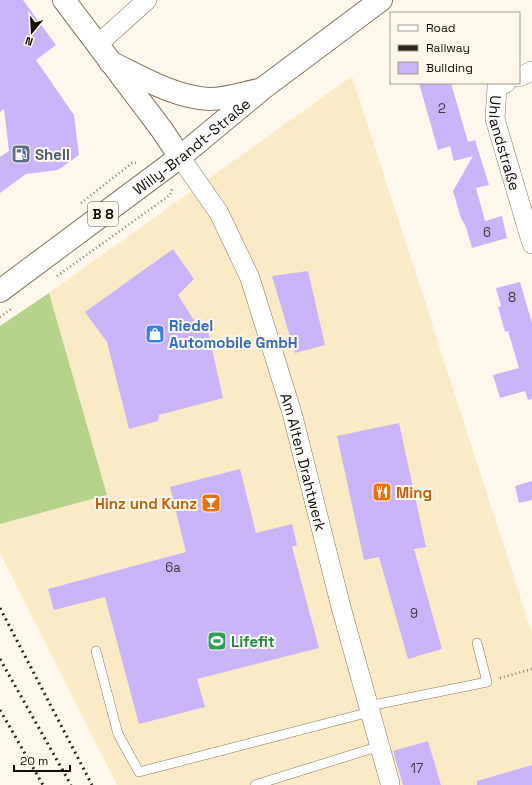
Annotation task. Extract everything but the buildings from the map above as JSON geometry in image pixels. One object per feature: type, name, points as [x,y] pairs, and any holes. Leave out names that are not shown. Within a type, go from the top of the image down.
[{"type":"main road","points":[[64,0],[162,130],[180,157]]},
{"type":"main road","name":"Willy-Brandt-Straße","points":[[0,291],[180,157],[262,89],[381,0]]},
{"type":"main road","points":[[110,62],[153,82],[193,98],[212,99],[262,89]]},
{"type":"street","points":[[97,45],[147,0]]},
{"type":"street","points":[[520,77],[532,71]]},
{"type":"street","name":"Uhlandstraße","points":[[502,85],[495,119],[532,244]]},
{"type":"street","name":"Am Alten Drahtwerk","points":[[180,157],[219,212],[250,278],[294,419],[341,607],[391,784]]},
{"type":"lane","points":[[96,652],[118,734],[139,772],[370,709],[487,682],[477,643]]},
{"type":"lane","points":[[255,785],[380,746]]},
{"type":"path","points":[[487,682],[532,669]]},
{"type":"shaded area","points":[[352,76],[532,633],[532,785],[117,785],[0,553],[0,524],[107,495],[49,293]]},
{"type":"green space","points":[[49,293],[107,495],[0,524],[0,326]]},
{"type":"railway","points":[[0,608],[92,785]]},
{"type":"railway","points":[[0,659],[71,785]]},
{"type":"railway","points":[[0,710],[43,785]]},
{"type":"place","name":"Shell","points":[[21,154]]},
{"type":"place","name":"Riedel Automobile GmbH","points":[[155,334]]},
{"type":"place","name":"Ming","points":[[382,492]]},
{"type":"place","name":"Hinz und Kunz","points":[[211,503]]},
{"type":"place","name":"Lifefit","points":[[217,641]]}]
